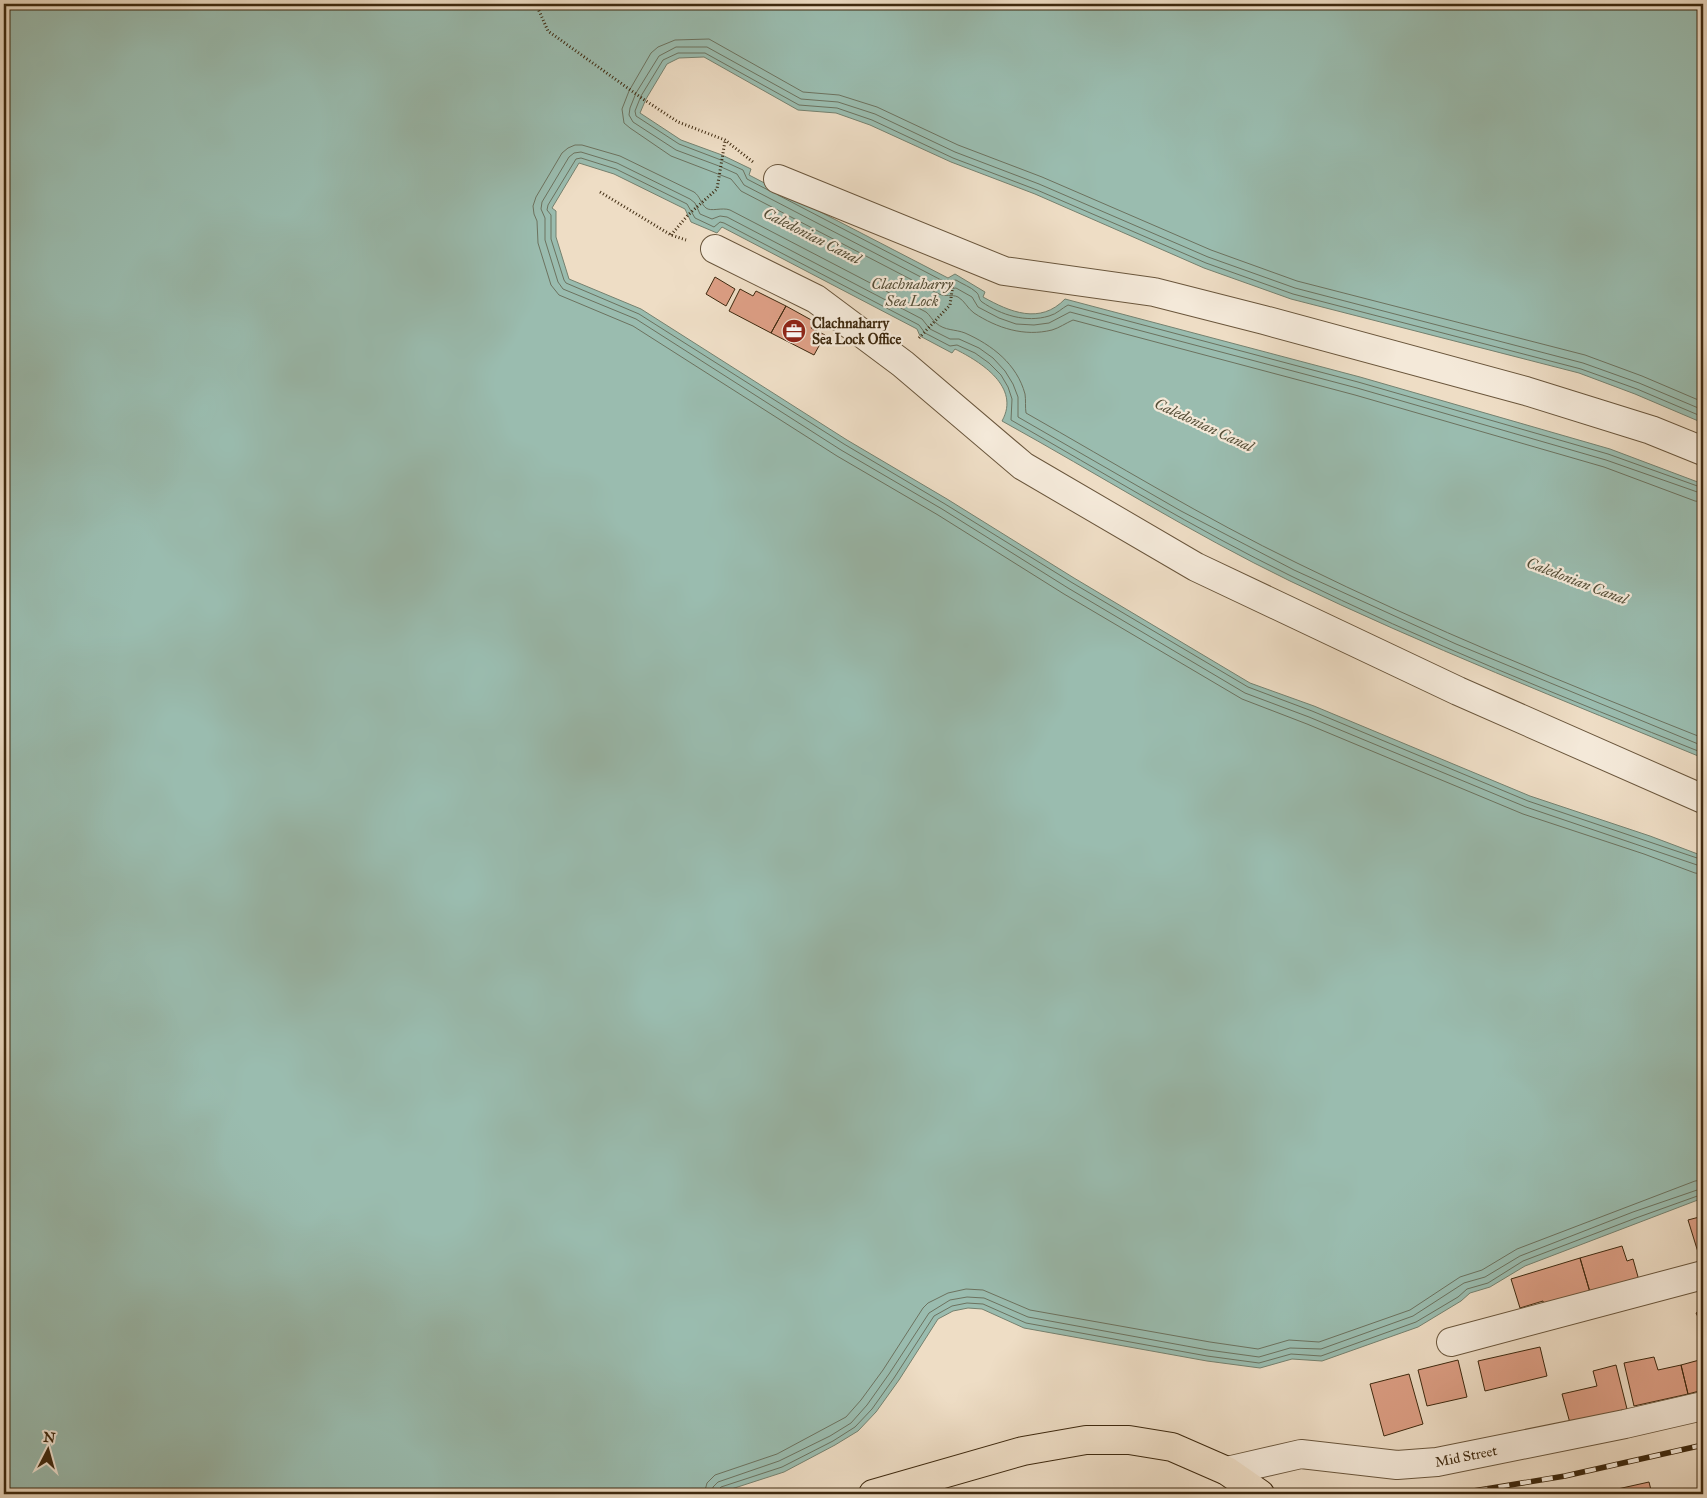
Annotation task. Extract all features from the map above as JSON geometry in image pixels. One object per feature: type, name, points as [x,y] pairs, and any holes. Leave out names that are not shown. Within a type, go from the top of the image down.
[{"type":"main road","points":[[873,1494],[1022,1451],[1086,1440],[1129,1440],[1172,1447],[1244,1483]]},
{"type":"street","points":[[778,179],[1004,272],[1154,292],[1526,391],[1651,430],[1703,451]]},
{"type":"street","points":[[715,248],[816,299],[904,364],[1022,466],[1196,567],[1458,691],[1703,799]]},
{"type":"street","points":[[1451,1342],[1703,1275]]},
{"type":"street","name":"Mid Street","points":[[1244,1483],[1301,1454],[1396,1465],[1437,1462],[1625,1424],[1703,1406]]},
{"type":"path","points":[[536,4],[548,31],[643,100],[678,122],[725,140],[778,179]]},
{"type":"path","points":[[671,235],[688,215],[717,189],[725,140]]},
{"type":"path","points":[[600,192],[671,235],[715,248]]},
{"type":"path","points":[[904,364],[920,336],[950,306],[960,253]]},
{"type":"water","points":[[4,4],[1703,4],[1703,423],[1579,373],[1291,299],[1204,268],[1035,194],[951,162],[870,125],[836,113],[798,110],[704,57],[679,58],[667,64],[646,99],[640,113],[681,140],[722,155],[751,169],[749,175],[948,278],[955,274],[985,292],[983,297],[1014,311],[1035,314],[1045,312],[1065,299],[1360,377],[1610,449],[1703,484],[1703,758],[1392,628],[1253,563],[1002,421],[1007,409],[1006,397],[1002,387],[995,377],[976,361],[955,349],[952,353],[920,336],[917,329],[722,227],[717,233],[691,222],[685,209],[614,174],[579,163],[552,208],[556,211],[556,237],[569,279],[641,309],[847,440],[1250,683],[1314,706],[1530,796],[1650,836],[1703,856],[1703,1198],[1525,1266],[1490,1287],[1470,1293],[1461,1301],[1418,1327],[1322,1361],[1292,1359],[1260,1368],[1207,1361],[1024,1328],[982,1309],[968,1308],[953,1311],[938,1319],[899,1380],[876,1412],[858,1431],[784,1472],[716,1494],[4,1494]]},
{"type":"building","points":[[715,277],[735,289],[726,306],[706,294]]},
{"type":"building","points":[[740,289],[753,296],[756,291],[786,306],[771,333],[729,311]]},
{"type":"building","name":"Clachnaharry Sea Lock Office","points":[[786,306],[815,322],[811,328],[825,335],[814,355],[771,333]]},
{"type":"building","points":[[1703,1216],[1703,1265],[1702,1265],[1688,1220]]},
{"type":"building","points":[[1622,1246],[1627,1261],[1633,1259],[1640,1284],[1592,1299],[1580,1258]]},
{"type":"building","points":[[1580,1258],[1592,1299],[1546,1312],[1543,1301],[1520,1308],[1511,1279]]},
{"type":"building","points":[[1703,1309],[1703,1327],[1696,1313]]},
{"type":"building","points":[[1540,1347],[1547,1376],[1485,1391],[1478,1361]]},
{"type":"building","points":[[1654,1357],[1658,1370],[1681,1365],[1688,1394],[1634,1406],[1624,1363]]},
{"type":"building","points":[[1703,1359],[1703,1390],[1688,1394],[1681,1365]]},
{"type":"building","points":[[1458,1360],[1467,1397],[1427,1406],[1418,1370]]},
{"type":"building","points":[[1616,1365],[1627,1409],[1570,1423],[1562,1394],[1597,1386],[1593,1371]]},
{"type":"building","points":[[1409,1374],[1423,1424],[1384,1436],[1370,1384]]},
{"type":"building","points":[[1649,1482],[1652,1494],[1614,1494],[1613,1490]]},
{"type":"railway","points":[[1455,1494],[1565,1476],[1703,1445]]},
{"type":"place","name":"Clachnaharry Sea Lock Office","points":[[794,331]]},
{"type":"water label","name":"Caledonian Canal","points":[[812,236]]},
{"type":"water label","name":"Clachnaharry Sea Lock","points":[[912,292]]},
{"type":"water label","name":"Caledonian Canal","points":[[1204,425]]},
{"type":"water label","name":"Caledonian Canal","points":[[1577,581]]}]
